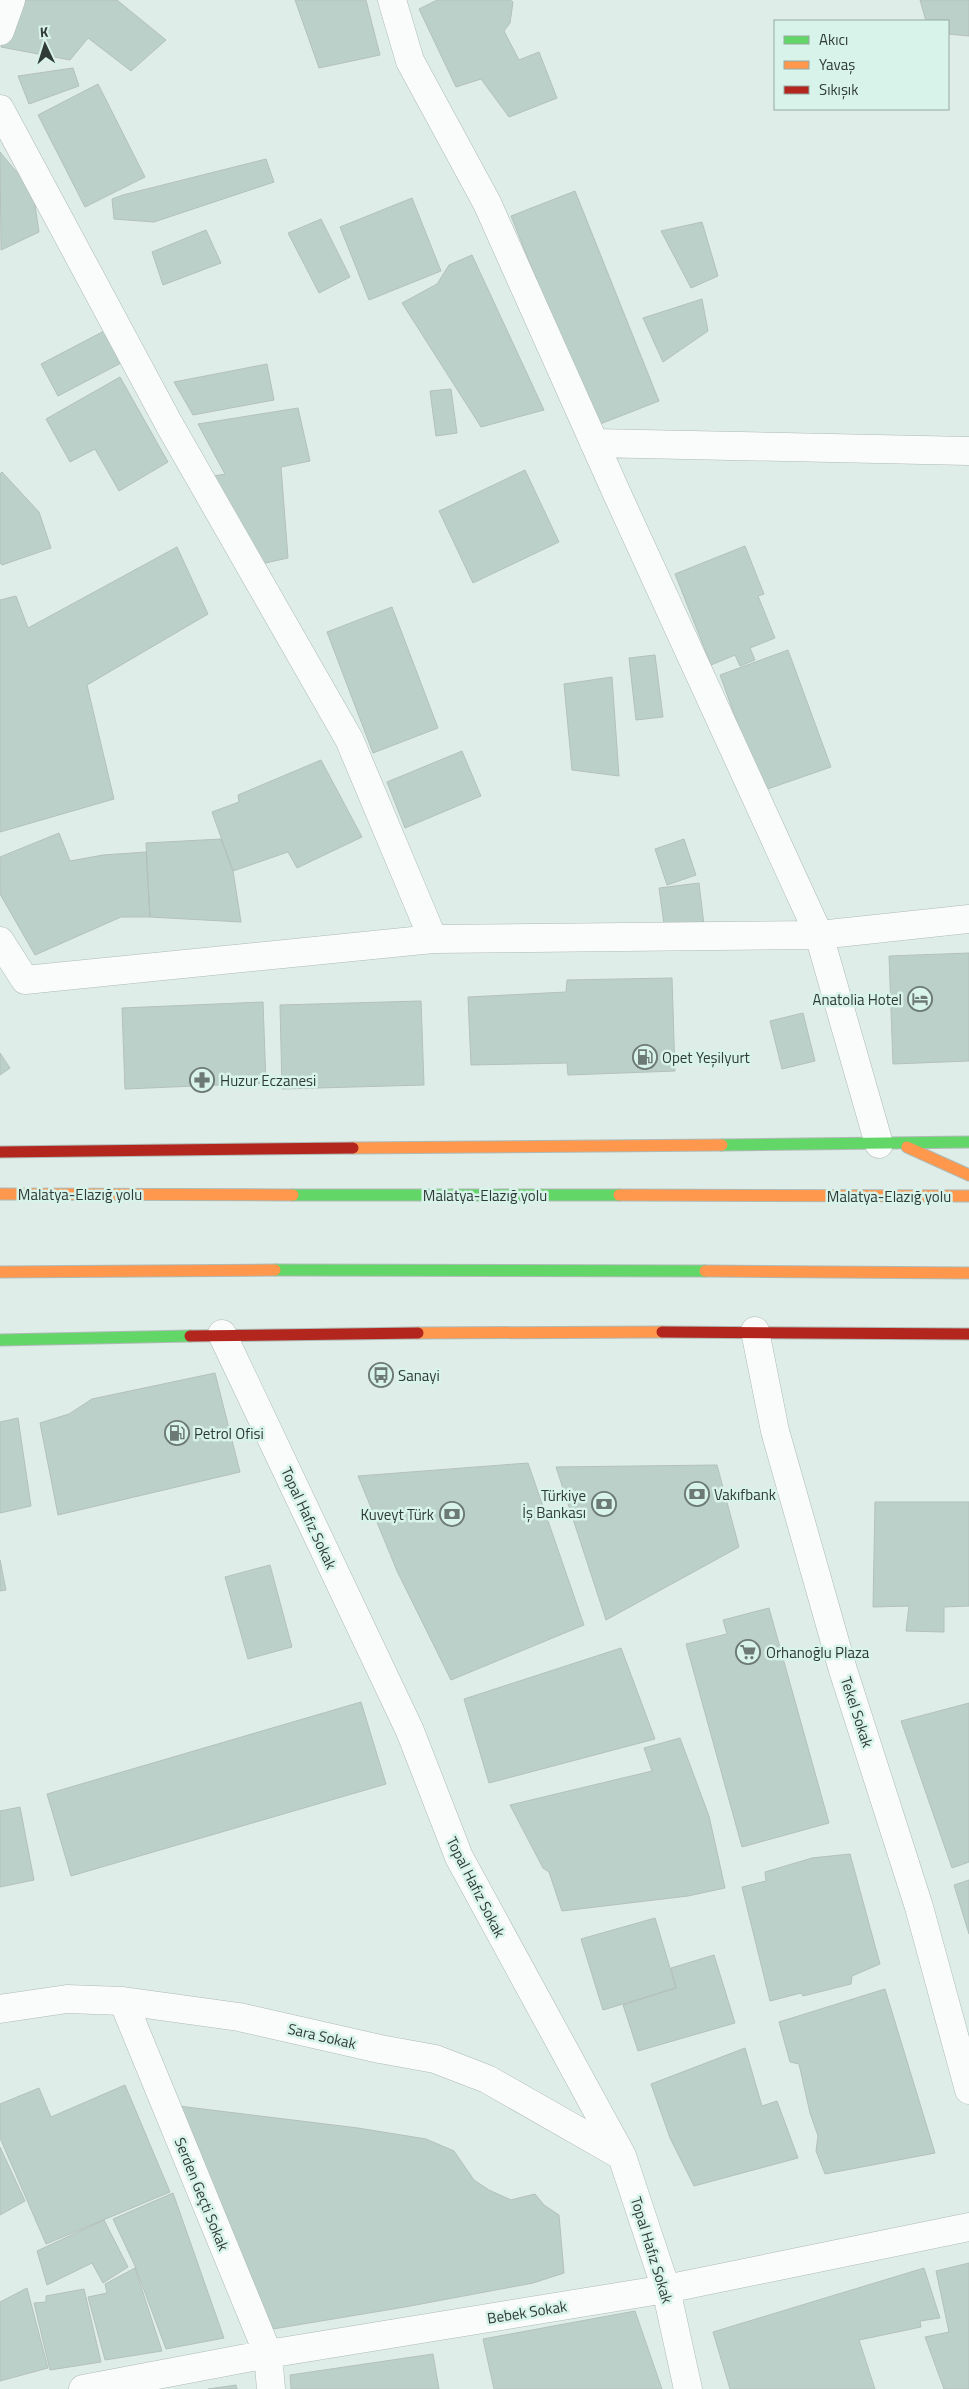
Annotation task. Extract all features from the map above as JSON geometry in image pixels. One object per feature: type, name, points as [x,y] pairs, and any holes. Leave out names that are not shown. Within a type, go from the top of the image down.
[{"type":"main road","points":[[0,1152],[969,1142]]},
{"type":"main road","points":[[889,1144],[969,1175]]},
{"type":"main road","name":"Malatya-Elazığ yolu","points":[[0,1194],[969,1196]]},
{"type":"main road","points":[[0,1272],[419,1269],[969,1273]]},
{"type":"main road","points":[[0,1340],[222,1334],[755,1331],[969,1334]]},
{"type":"street","points":[[0,31],[11,0]]},
{"type":"street","points":[[392,0],[410,61],[487,203],[594,443],[819,935],[889,1144]]},
{"type":"street","points":[[0,109],[169,424],[349,739],[433,939]]},
{"type":"street","points":[[594,443],[969,451]]},
{"type":"street","points":[[0,941],[25,980],[433,939],[819,935],[969,919]]},
{"type":"street","name":"Tekel Sokak","points":[[755,1331],[775,1431],[843,1670],[919,1907],[969,2090]]},
{"type":"street","name":"Topal Hafız Sokak","points":[[222,1334],[410,1731],[458,1857],[622,2156],[666,2289],[688,2389]]},
{"type":"street","name":"Sara Sokak","points":[[0,2008],[66,1999],[123,2001],[239,2017],[434,2059],[487,2079],[622,2156]]},
{"type":"street","name":"Serden Geçti Sokak","points":[[123,2001],[268,2354],[271,2389]]},
{"type":"street","name":"Bebek Sokak","points":[[83,2389],[268,2354],[666,2289],[969,2227]]},
{"type":"building","points":[[19,0],[117,0],[166,40],[131,71],[88,38],[70,60],[1,47]]},
{"type":"building","points":[[295,0],[366,0],[380,55],[319,68]]},
{"type":"building","points":[[437,0],[510,0],[513,2],[510,23],[504,31],[519,60],[539,52],[557,98],[509,117],[481,79],[456,87],[419,9]]},
{"type":"building","points":[[920,0],[969,0],[969,36],[949,34],[949,20],[926,20]]},
{"type":"building","points":[[73,68],[79,86],[29,104],[18,76]]},
{"type":"building","points":[[98,84],[145,177],[85,207],[38,115]]},
{"type":"building","points":[[0,152],[33,192],[39,232],[1,250]]},
{"type":"building","points":[[266,159],[274,182],[154,222],[114,219],[112,199]]},
{"type":"building","points":[[575,191],[659,401],[595,426],[511,216]]},
{"type":"building","points":[[412,198],[441,271],[369,300],[340,227]]},
{"type":"building","points":[[321,219],[350,277],[319,293],[288,233]]},
{"type":"building","points":[[702,222],[718,276],[691,288],[661,231]]},
{"type":"building","points":[[206,230],[221,263],[163,285],[152,252]]},
{"type":"building","points":[[472,255],[544,410],[481,427],[402,303],[437,284],[449,265]]},
{"type":"building","points":[[702,299],[708,331],[663,362],[643,318]]},
{"type":"building","points":[[106,330],[123,362],[58,396],[41,364]]},
{"type":"building","points":[[267,364],[274,400],[193,415],[174,382]]},
{"type":"building","points":[[120,377],[168,462],[119,491],[95,449],[70,462],[46,419]]},
{"type":"building","points":[[451,389],[457,433],[436,436],[430,391]]},
{"type":"building","points":[[298,408],[310,461],[281,467],[288,558],[256,565],[204,478],[225,474],[198,424]]},
{"type":"building","points":[[525,470],[559,542],[473,583],[439,511]]},
{"type":"building","points":[[2,472],[39,512],[51,548],[2,565],[0,563],[0,474]]},
{"type":"building","points":[[745,546],[764,594],[758,596],[775,638],[750,648],[755,660],[740,666],[735,655],[711,665],[675,574]]},
{"type":"building","points":[[177,547],[208,614],[87,685],[114,799],[0,832],[0,600],[16,596],[28,628]]},
{"type":"building","points":[[392,607],[438,728],[373,753],[327,632]]},
{"type":"building","points":[[788,650],[831,767],[762,791],[720,675]]},
{"type":"building","points":[[655,655],[663,717],[636,720],[629,658]]},
{"type":"building","points":[[612,677],[619,776],[572,770],[564,684]]},
{"type":"building","points":[[462,751],[481,796],[405,828],[387,782]]},
{"type":"building","points":[[321,760],[362,837],[297,868],[288,852],[233,871],[212,812],[239,802],[238,795]]},
{"type":"building","points":[[59,833],[70,861],[103,855],[146,852],[150,917],[121,917],[35,955],[0,894],[0,857]]},
{"type":"building","points":[[221,839],[233,871],[241,922],[150,917],[146,843]]},
{"type":"building","points":[[684,839],[696,875],[667,885],[655,849]]},
{"type":"building","points":[[699,883],[704,925],[665,931],[659,888]]},
{"type":"building","points":[[969,953],[969,1061],[893,1064],[889,956]]},
{"type":"building","points":[[672,978],[675,1071],[568,1075],[567,1063],[471,1065],[468,997],[566,992],[567,980]]},
{"type":"building","points":[[421,1001],[424,1085],[282,1089],[280,1005]]},
{"type":"building","points":[[263,1002],[266,1083],[125,1089],[122,1008]]},
{"type":"building","points":[[803,1013],[815,1061],[782,1069],[770,1021]]},
{"type":"building","points":[[0,1053],[10,1068],[0,1075]]},
{"type":"building","points":[[215,1373],[240,1472],[58,1515],[40,1423],[69,1414],[92,1399]]},
{"type":"building","points":[[18,1418],[31,1506],[0,1513],[0,1422]]},
{"type":"building","points":[[528,1463],[584,1625],[451,1680],[397,1571],[358,1476]]},
{"type":"building","points":[[717,1465],[739,1547],[606,1620],[556,1467]]},
{"type":"building","points":[[875,1502],[969,1502],[969,1606],[944,1607],[944,1632],[906,1631],[909,1606],[873,1607]]},
{"type":"building","points":[[0,1560],[6,1590],[0,1591]]},
{"type":"building","points":[[270,1565],[292,1647],[248,1659],[225,1577]]},
{"type":"building","points":[[769,1608],[829,1823],[742,1847],[686,1644],[727,1634],[723,1620]]},
{"type":"building","points":[[621,1648],[655,1739],[489,1783],[464,1699]]},
{"type":"building","points":[[361,1702],[386,1784],[71,1876],[47,1794]]},
{"type":"building","points":[[969,1703],[969,1862],[952,1868],[901,1721]]},
{"type":"building","points":[[680,1738],[709,1816],[725,1888],[688,1896],[562,1911],[549,1872],[543,1868],[510,1805],[652,1771],[644,1748]]},
{"type":"building","points":[[20,1807],[34,1880],[0,1887],[0,1811]]},
{"type":"building","points":[[850,1854],[880,1964],[852,1976],[851,1984],[803,1996],[801,1993],[770,2001],[742,1887],[766,1881],[765,1872],[812,1858]]},
{"type":"building","points":[[969,1880],[969,1934],[954,1885]]},
{"type":"building","points":[[655,1918],[676,1988],[603,2010],[581,1939]]},
{"type":"building","points":[[714,1955],[735,2023],[638,2051],[623,2005],[676,1988],[671,1968]]},
{"type":"building","points":[[885,1989],[935,2153],[825,2174],[816,2151],[818,2136],[810,2113],[799,2064],[790,2062],[779,2022]]},
{"type":"building","points":[[745,2048],[762,2106],[777,2101],[798,2158],[694,2186],[670,2138],[651,2084]]},
{"type":"building","points":[[125,2085],[170,2192],[46,2244],[0,2138],[0,2104],[39,2088],[51,2117]]},
{"type":"building","points":[[162,2104],[358,2128],[426,2139],[454,2151],[474,2180],[489,2190],[511,2200],[535,2194],[544,2205],[559,2215],[564,2273],[533,2283],[255,2332]]},
{"type":"building","points":[[0,2147],[25,2201],[0,2215]]},
{"type":"building","points":[[173,2193],[224,2338],[166,2349],[135,2266],[113,2219]]},
{"type":"building","points":[[104,2220],[128,2267],[103,2283],[92,2263],[47,2285],[37,2251]]},
{"type":"building","points":[[969,2263],[969,2389],[944,2389],[925,2337],[949,2332],[936,2271]]},
{"type":"building","points":[[135,2268],[162,2351],[105,2360],[88,2297],[107,2293],[105,2284]]},
{"type":"building","points":[[924,2268],[940,2318],[920,2321],[921,2327],[859,2340],[875,2389],[730,2389],[713,2332]]},
{"type":"building","points":[[27,2288],[48,2368],[0,2381],[0,2302]]},
{"type":"building","points":[[84,2289],[101,2362],[50,2370],[34,2303],[46,2302],[46,2296]]},
{"type":"building","points":[[635,2311],[662,2389],[494,2389],[483,2339]]},
{"type":"building","points":[[433,2354],[439,2389],[291,2389],[290,2375]]},
{"type":"building","points":[[236,2385],[237,2389],[208,2389]]},
{"type":"traffic: fast","points":[[722,1145],[969,1142]]},
{"type":"traffic: fast","points":[[293,1195],[619,1195]]},
{"type":"traffic: fast","points":[[275,1270],[705,1271]]},
{"type":"traffic: fast","points":[[0,1340],[190,1336]]},
{"type":"traffic: slow","points":[[353,1148],[722,1145]]},
{"type":"traffic: slow","points":[[907,1147],[969,1175]]},
{"type":"traffic: slow","points":[[0,1194],[293,1195]]},
{"type":"traffic: slow","points":[[619,1195],[969,1196]]},
{"type":"traffic: slow","points":[[0,1272],[275,1270]]},
{"type":"traffic: slow","points":[[705,1271],[969,1273]]},
{"type":"traffic: slow","points":[[418,1333],[662,1332]]},
{"type":"traffic: jam","points":[[0,1152],[353,1148]]},
{"type":"traffic: jam","points":[[662,1332],[969,1334]]},
{"type":"traffic: jam","points":[[190,1336],[418,1333]]},
{"type":"place","name":"Anatolia Hotel","points":[[920,999]]},
{"type":"place","name":"Opet Yeşilyurt","points":[[645,1057]]},
{"type":"place","name":"Huzur Eczanesi","points":[[202,1080]]},
{"type":"place","name":"Sanayi","points":[[381,1375]]},
{"type":"place","name":"Petrol Ofisi","points":[[177,1433]]},
{"type":"place","name":"Vakıfbank","points":[[697,1494]]},
{"type":"place","name":"Türkiye İş Bankası","points":[[604,1504]]},
{"type":"place","name":"Kuveyt Türk","points":[[452,1514]]},
{"type":"place","name":"Orhanoğlu Plaza","points":[[748,1652]]}]
